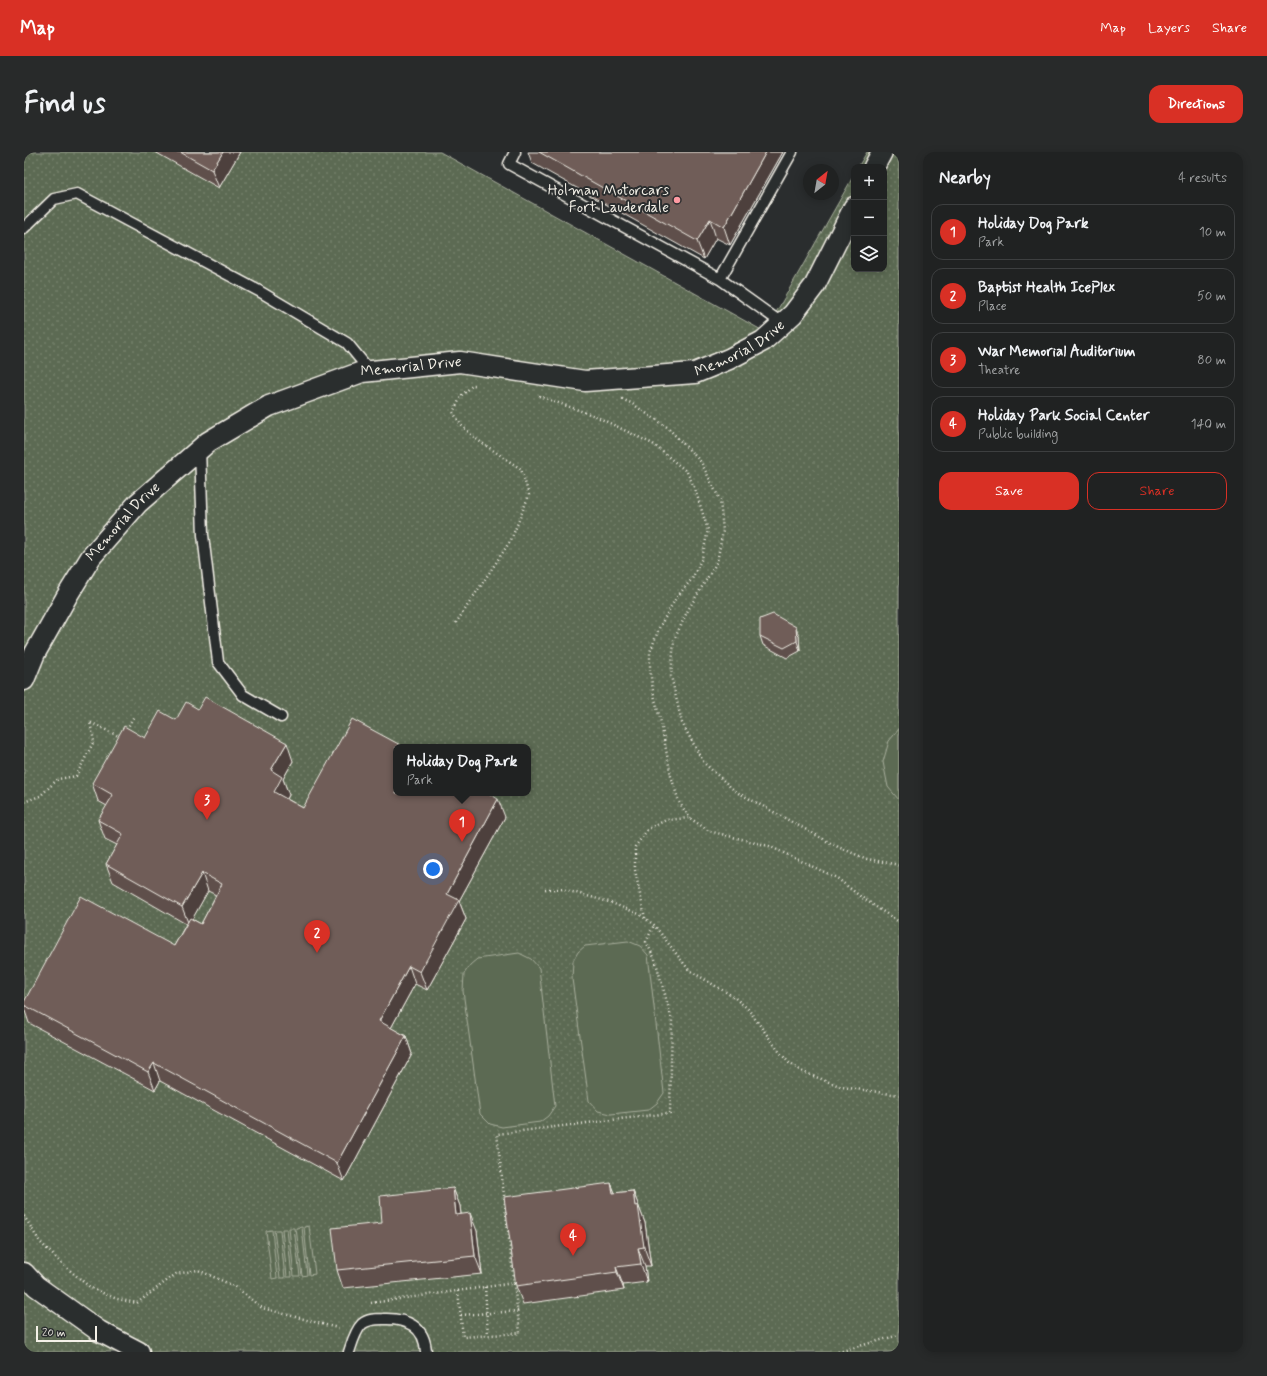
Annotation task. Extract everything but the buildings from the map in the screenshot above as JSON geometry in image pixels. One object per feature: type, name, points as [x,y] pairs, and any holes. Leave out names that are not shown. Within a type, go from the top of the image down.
[{"type":"street","points":[[876,164],[882,152]]},
{"type":"street","name":"Memorial Drive","points":[[24,680],[35,653],[66,596],[91,557],[138,503],[208,442],[269,406],[370,370],[460,362],[585,381],[695,373],[730,359],[763,342],[793,314],[815,285],[851,213]]},
{"type":"street","points":[[24,1273],[36,1286],[98,1331],[139,1352]]},
{"type":"lane","points":[[515,152],[509,164],[720,279],[783,324]]},
{"type":"lane","points":[[720,279],[792,152]]},
{"type":"lane","points":[[24,228],[54,199],[77,194],[259,291],[347,343],[370,370]]},
{"type":"lane","points":[[200,449],[203,535],[218,662],[243,695],[281,717]]},
{"type":"lane","points":[[349,1352],[355,1335],[362,1324],[374,1319],[396,1319],[409,1323],[421,1333],[426,1346],[426,1352]]},
{"type":"path","points":[[456,623],[511,540],[529,495],[520,469],[476,439],[461,426],[453,412],[462,395],[473,385],[480,385]]},
{"type":"path","points":[[535,394],[595,416],[653,444],[687,472],[695,489],[708,530],[702,558],[692,579],[676,598],[660,626],[650,652],[650,670],[653,691],[671,776],[679,802],[690,818],[709,831],[769,846],[837,878],[861,897],[899,922]]},
{"type":"path","points":[[618,397],[631,403],[667,427],[701,462],[720,500],[723,531],[717,562],[688,610],[674,640],[671,676],[682,723],[704,763],[735,791],[838,847],[867,859],[899,865]]},
{"type":"path","points":[[125,732],[134,716]]},
{"type":"path","points":[[24,802],[40,796],[58,779],[76,776],[94,741],[90,722],[122,738]]},
{"type":"path","points":[[645,918],[635,870],[635,847],[648,829],[666,820],[690,818]]},
{"type":"path","points":[[545,889],[562,889],[609,902],[639,914],[645,918],[654,925],[689,970],[734,997],[748,1009],[789,1063],[804,1072],[842,1087],[899,1095]]},
{"type":"path","points":[[458,1290],[463,1337],[520,1332],[497,1134],[670,1113],[672,1020],[655,959],[646,942],[654,925]]},
{"type":"path","points":[[24,1216],[40,1242],[61,1264],[90,1288],[117,1299],[137,1303],[176,1274],[198,1270],[234,1286],[262,1308],[341,1329],[345,1324]]},
{"type":"path","points":[[367,1303],[514,1283]]},
{"type":"path","points":[[484,1287],[488,1335]]},
{"type":"path","points":[[461,1315],[518,1311]]},
{"type":"path","points":[[838,1352],[899,1335]]},
{"type":"green space","points":[[29,152],[440,152],[765,332],[851,180],[851,272],[887,272],[887,164],[860,164],[867,152],[899,152],[899,1352],[24,1352],[24,161]]},
{"type":"green space","points":[[899,729],[899,800],[888,787],[883,762],[889,741]]},
{"type":"green space","points":[[628,941],[640,946],[648,955],[664,1093],[657,1103],[648,1110],[611,1114],[598,1111],[589,1101],[572,979],[573,961],[578,952],[585,946]]},
{"type":"green space","points":[[519,953],[531,959],[539,968],[555,1106],[548,1116],[540,1122],[502,1127],[490,1124],[480,1114],[463,991],[464,974],[470,965],[477,959]]},
{"type":"green space","points":[[309,1226],[315,1274],[309,1275],[304,1227]]},
{"type":"green space","points":[[302,1227],[307,1275],[302,1276],[296,1228]]},
{"type":"green space","points":[[289,1228],[294,1228],[300,1276],[294,1276]]},
{"type":"green space","points":[[282,1229],[287,1229],[292,1277],[287,1277]]},
{"type":"green space","points":[[272,1230],[277,1278],[272,1279],[266,1231]]},
{"type":"green space","points":[[274,1230],[280,1230],[285,1278],[280,1278]]},
{"type":"place","name":"Holman Motorcars Fort Lauderdale","points":[[677,200]]},
{"type":"place","name":"War Memorial Auditorium","points":[[207,820]]},
{"type":"place","name":"Holiday Dog Park","points":[[462,842]]},
{"type":"place","name":"Baptist Health IcePlex","points":[[317,953]]},
{"type":"place","name":"Holiday Park Social Center","points":[[573,1256]]}]
